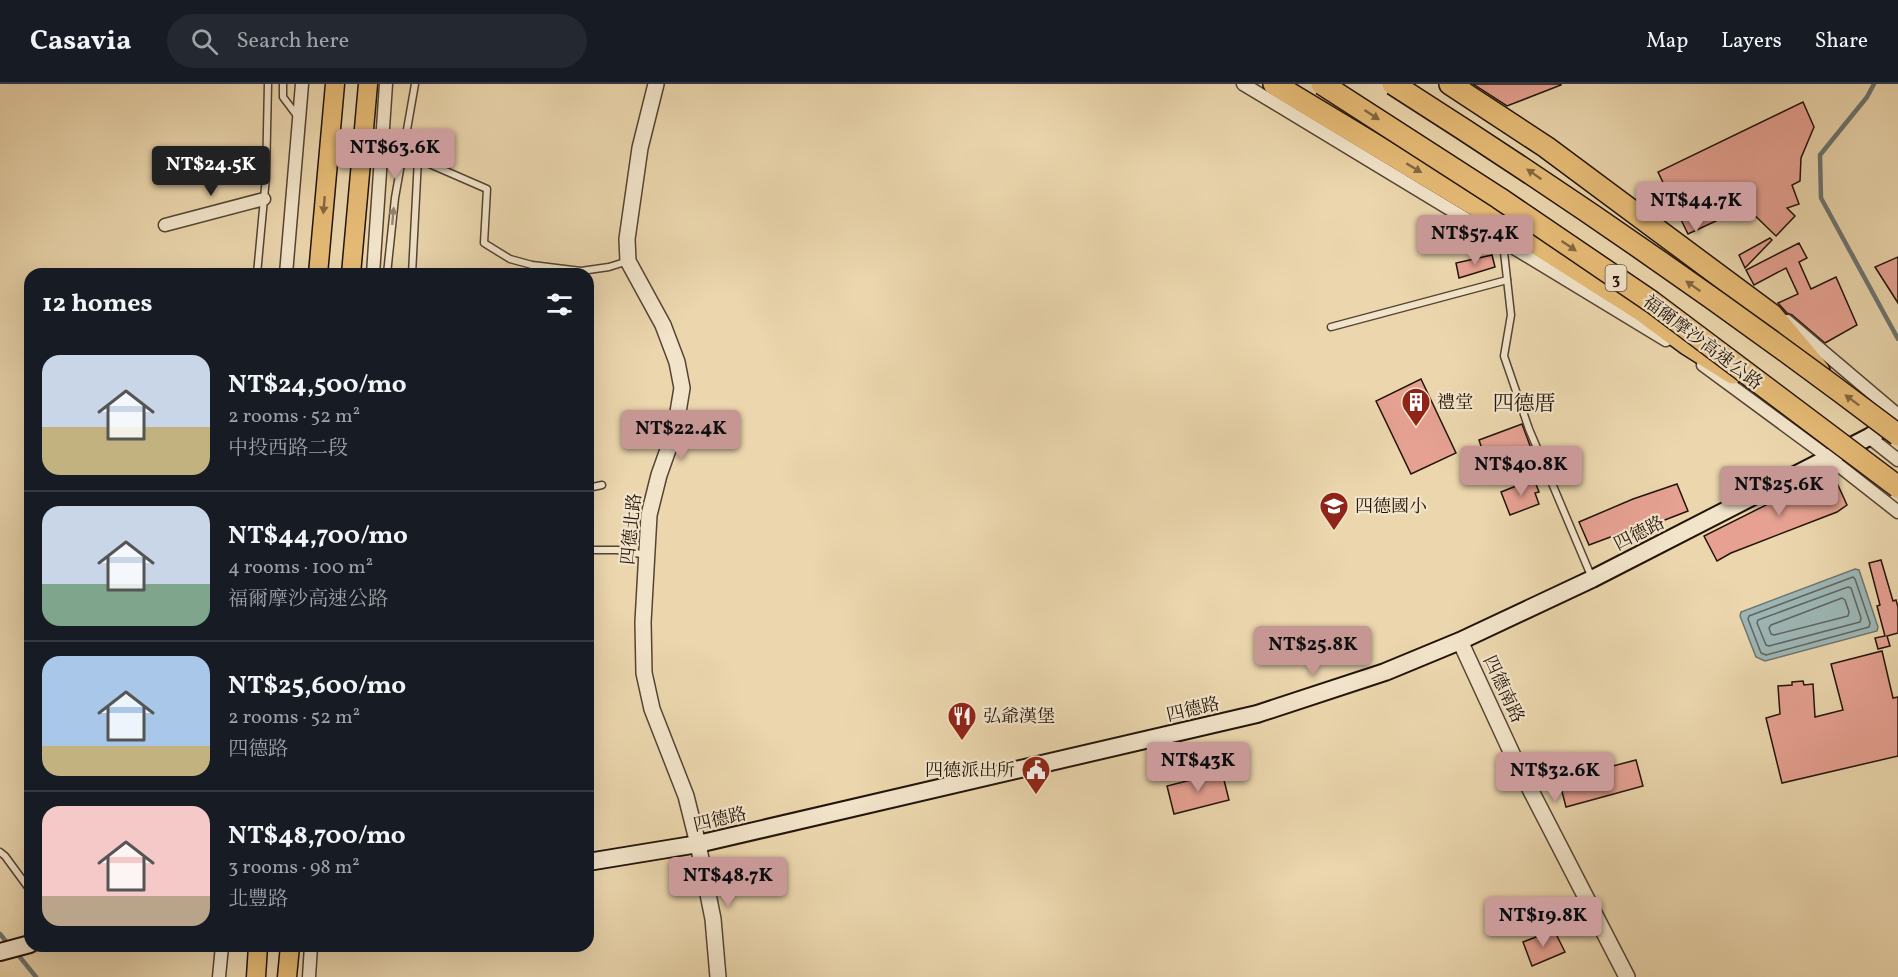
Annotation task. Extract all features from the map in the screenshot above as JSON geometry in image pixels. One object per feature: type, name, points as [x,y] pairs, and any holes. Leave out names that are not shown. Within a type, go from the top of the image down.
[{"type":"highway","points":[[1274,84],[1499,220],[1644,312],[1687,344],[1794,411]]},
{"type":"highway","name":"福爾摩沙高速公路","points":[[1322,84],[1499,198],[1652,302],[1898,487]]},
{"type":"highway","name":"3","points":[[1393,84],[1524,167],[1827,381],[1898,435]]},
{"type":"highway","points":[[1450,84],[1546,147],[1772,315],[1827,381]]},
{"type":"main road","points":[[319,268],[335,84]]},
{"type":"main road","points":[[352,268],[368,84]]},
{"type":"main road","name":"四德路","points":[[594,861],[698,844],[1257,714],[1385,672],[1460,641],[1592,579],[1869,437],[1898,417]]},
{"type":"main road","points":[[0,952],[24,946]]},
{"type":"main road","points":[[256,977],[258,952]]},
{"type":"main road","points":[[287,977],[289,952]]},
{"type":"street","points":[[288,268],[302,84]]},
{"type":"street","points":[[373,268],[386,84]]},
{"type":"street","points":[[627,261],[627,239],[640,148],[656,84]]},
{"type":"street","points":[[1243,84],[1677,346],[1898,512]]},
{"type":"street","points":[[1468,84],[1772,308],[1898,417]]},
{"type":"street","points":[[165,225],[264,199]]},
{"type":"street","name":"四德北路","points":[[627,261],[663,325],[677,362],[682,388],[675,430],[659,475],[649,515],[643,622],[644,673],[652,709],[686,796],[698,844],[713,919],[718,977]]},
{"type":"street","points":[[1869,437],[1898,460]]},
{"type":"street","name":"四德南路","points":[[1460,641],[1514,758],[1627,977]]},
{"type":"street","points":[[219,977],[221,952]]},
{"type":"street","points":[[309,977],[311,952]]},
{"type":"lane","points":[[258,268],[264,199],[268,84]]},
{"type":"lane","points":[[283,84],[283,97],[300,120]]},
{"type":"lane","points":[[388,268],[395,198],[415,84]]},
{"type":"lane","points":[[404,147],[418,159],[487,189],[484,243],[510,259],[556,268]]},
{"type":"lane","points":[[412,268],[418,159]]},
{"type":"lane","points":[[1503,241],[1511,315],[1504,356],[1529,429],[1592,579]]},
{"type":"lane","points":[[594,269],[627,261]]},
{"type":"lane","points":[[1331,327],[1507,280]]},
{"type":"lane","points":[[594,487],[602,485]]},
{"type":"lane","points":[[594,550],[617,550],[647,555]]},
{"type":"lane","points":[[0,852],[24,883]]},
{"type":"water","points":[[1855,569],[1859,570],[1878,627],[1877,631],[1765,661],[1756,657],[1740,616],[1741,612]]},
{"type":"building","points":[[1473,84],[1561,84],[1561,85],[1507,106]]},
{"type":"building","points":[[1803,102],[1814,127],[1801,158],[1800,181],[1792,185],[1799,204],[1787,208],[1795,216],[1776,236],[1746,207],[1688,234],[1658,172]]},
{"type":"building","points":[[1770,238],[1772,240],[1745,268],[1739,255]]},
{"type":"building","points":[[1799,243],[1807,258],[1799,262],[1811,289],[1836,277],[1857,325],[1825,343],[1778,303],[1798,294],[1786,268],[1754,285],[1746,270]]},
{"type":"building","points":[[1492,255],[1495,267],[1459,278],[1456,263]]},
{"type":"building","points":[[1898,257],[1898,303],[1875,267]]},
{"type":"building","name":"禮堂","points":[[1421,379],[1456,453],[1411,474],[1376,401]]},
{"type":"building","points":[[1522,424],[1532,451],[1488,467],[1479,440]]},
{"type":"building","points":[[1832,472],[1847,505],[1837,512],[1731,553],[1717,561],[1704,536]]},
{"type":"building","points":[[1534,479],[1539,492],[1535,493],[1539,504],[1510,515],[1501,492]]},
{"type":"building","points":[[1677,484],[1688,511],[1657,523],[1656,520],[1589,545],[1579,522],[1633,499]]},
{"type":"building","points":[[1881,560],[1893,601],[1896,600],[1898,607],[1898,633],[1887,636],[1890,646],[1878,649],[1875,638],[1885,636],[1869,563]]},
{"type":"building","points":[[1882,651],[1893,698],[1898,697],[1898,756],[1782,783],[1766,718],[1780,714],[1778,686],[1803,681],[1804,685],[1813,684],[1815,717],[1843,710],[1831,664]]},
{"type":"building","points":[[1636,760],[1643,786],[1566,807],[1559,780]]},
{"type":"building","points":[[1222,772],[1229,800],[1174,814],[1167,786]]},
{"type":"building","points":[[1554,930],[1565,952],[1532,966],[1523,942]]},
{"type":"waterway","points":[[1874,84],[1867,97],[1820,155],[1821,198],[1898,339]]},
{"type":"waterway","points":[[0,934],[9,945]]},
{"type":"waterway","points":[[15,951],[36,977]]},
{"type":"place","name":"禮堂","points":[[1416,428]]},
{"type":"place","name":"四德國小","points":[[1334,532]]},
{"type":"place","name":"弘爺漢堡","points":[[962,742]]},
{"type":"place","name":"四德派出所","points":[[1036,796]]},
{"type":"district","name":"四德厝","points":[[1524,403]]}]
